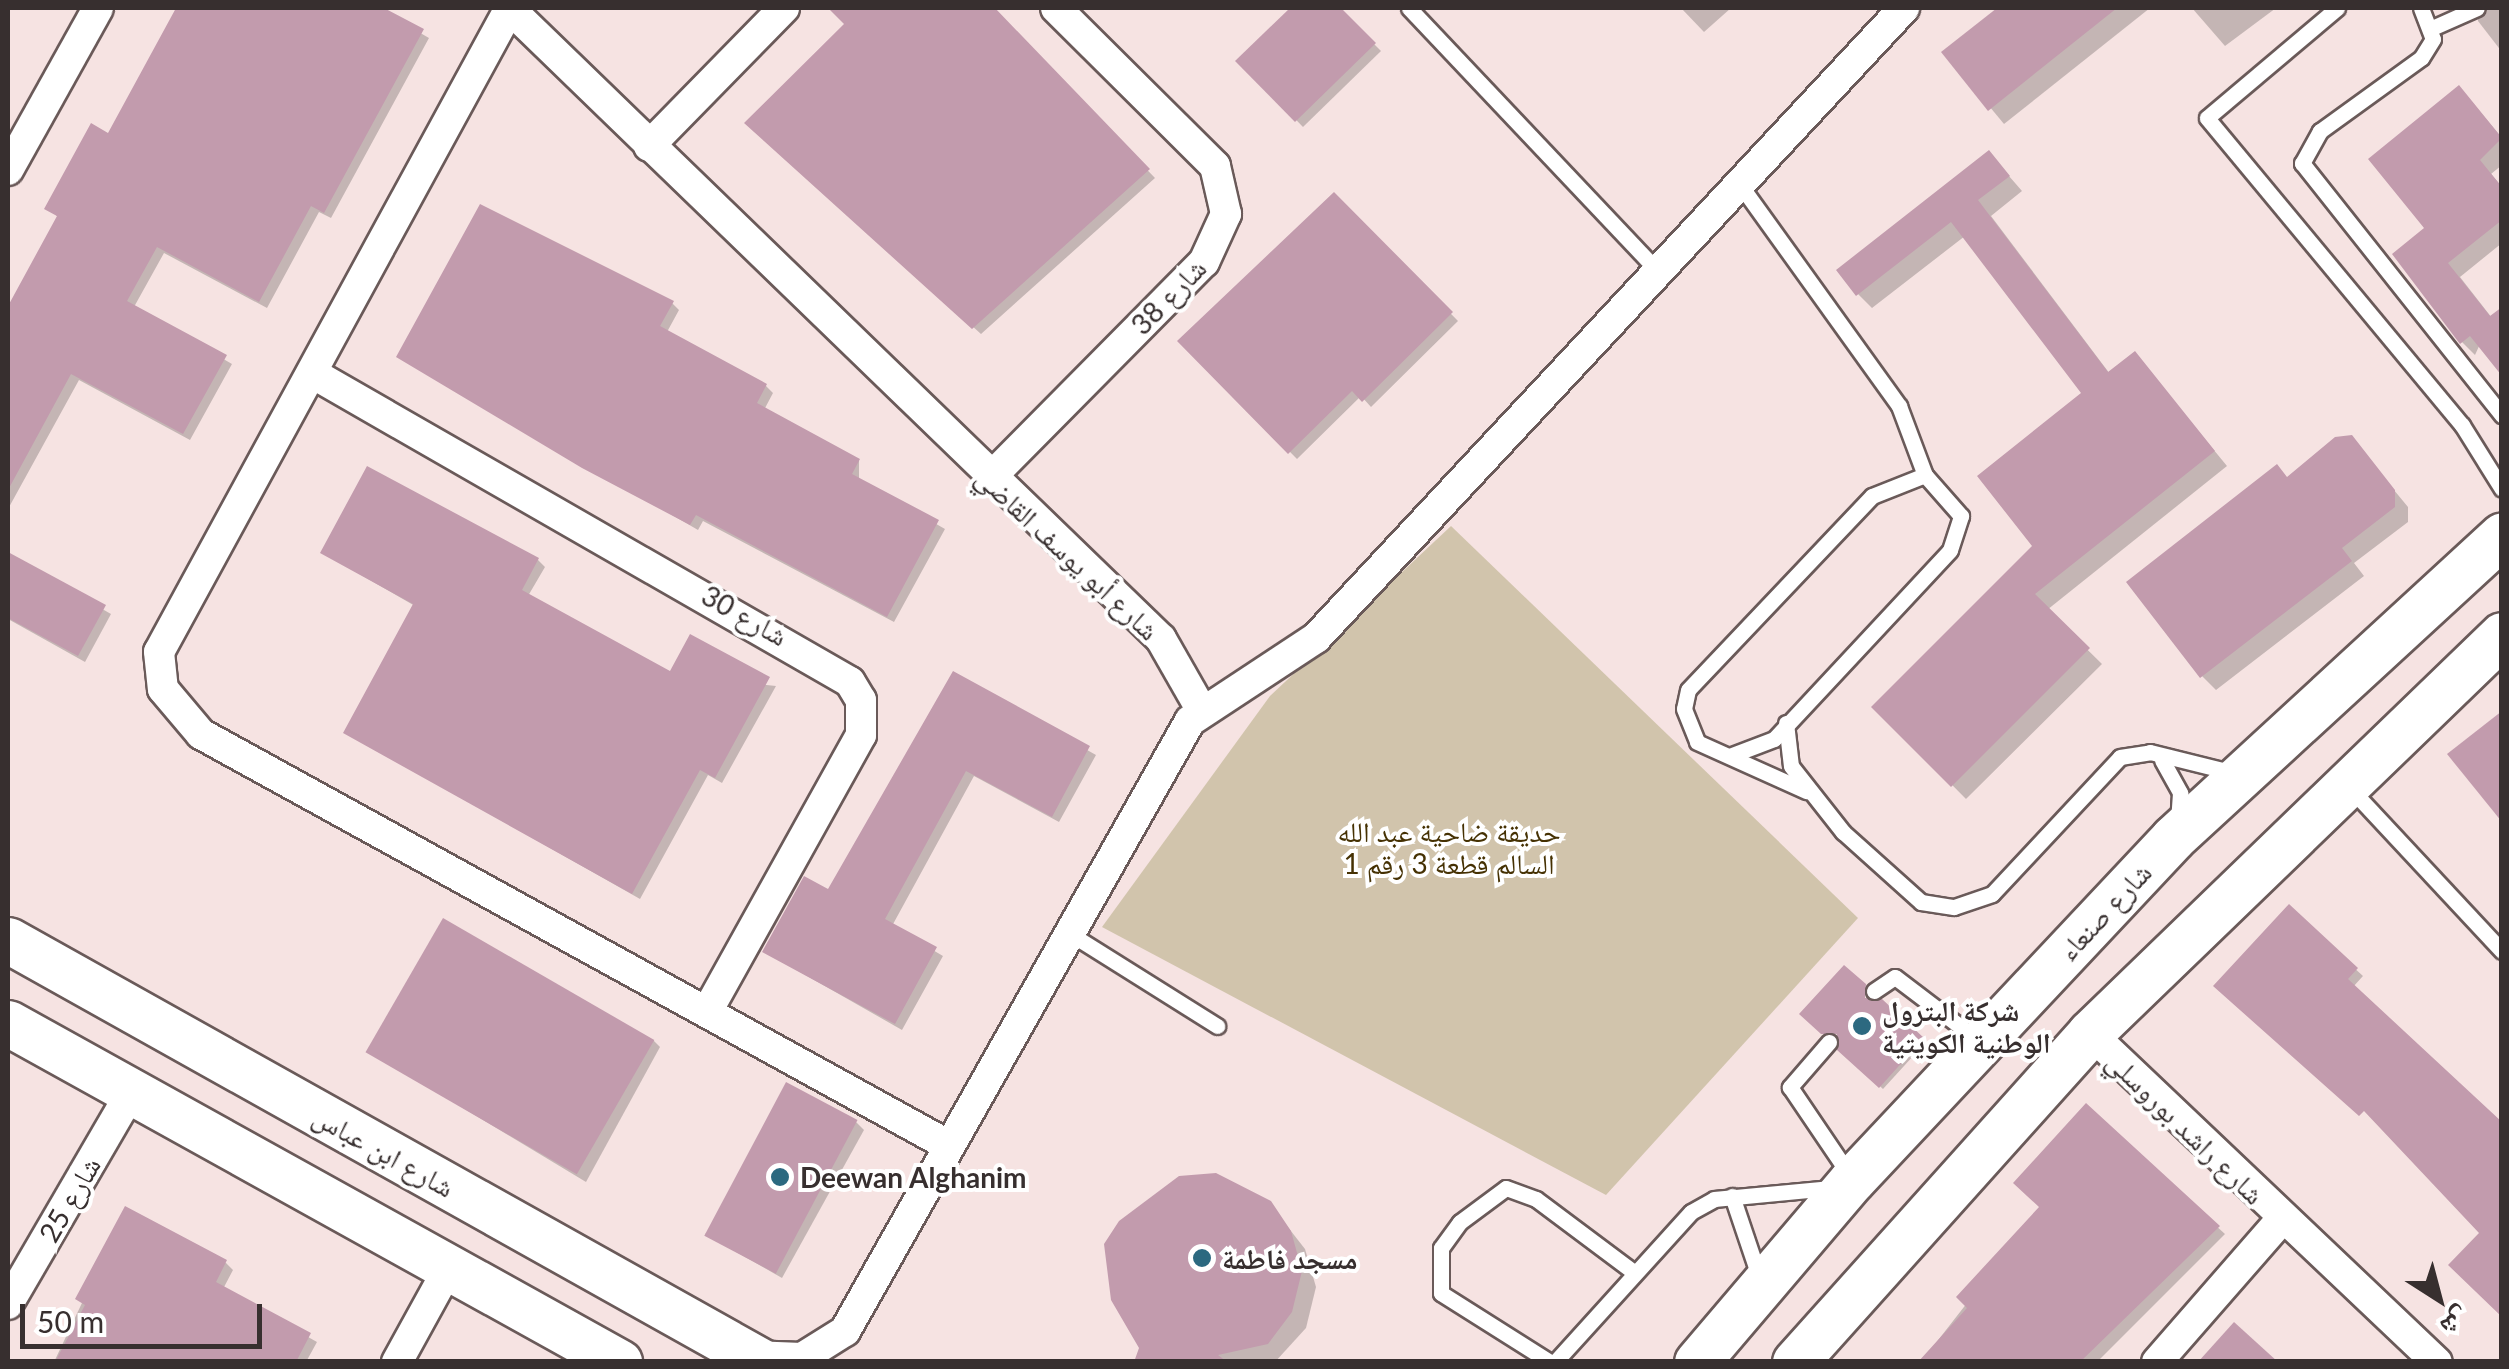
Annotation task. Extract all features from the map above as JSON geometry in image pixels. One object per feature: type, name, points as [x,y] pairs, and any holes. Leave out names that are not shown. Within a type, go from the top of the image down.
[{"type":"main road","name":"شارع صنعاء","points":[[1697,1362],[1849,1183],[2173,838],[2498,532]]},
{"type":"main road","points":[[1795,1362],[2090,1033],[2343,780],[2502,635]]},
{"type":"main road","name":"شارع ابن عباس","points":[[12,944],[756,1359]]},
{"type":"main road","points":[[8,1023],[447,1271],[619,1362]]},
{"type":"main road","points":[[542,1322],[571,1318],[588,1294],[571,1256]]},
{"type":"main road","points":[[634,1362],[643,1320],[672,1312]]},
{"type":"street","points":[[8,170],[98,8]]},
{"type":"street","points":[[509,8],[159,652],[171,706],[201,734],[946,1144]]},
{"type":"street","name":"شارع أبو يوسف القاضي","points":[[509,8],[988,480],[1162,639],[1202,712]]},
{"type":"street","points":[[649,146],[784,8]]},
{"type":"street","name":"شارع 38","points":[[988,480],[1204,262],[1226,214],[1215,166],[1056,8]]},
{"type":"street","points":[[756,1359],[776,1361],[826,1348],[858,1309],[946,1144],[1202,712],[1316,638],[1661,274],[1904,8]]},
{"type":"street","name":"شارع 30","points":[[312,373],[850,682],[861,700],[860,735],[708,1010]]},
{"type":"street","name":"شارع راشد بوروسلي","points":[[2090,1033],[2281,1220],[2437,1362]]},
{"type":"street","name":"شارع 25","points":[[8,1304],[130,1094]]},
{"type":"street","name":"شارع راشد بوروسلي","points":[[2157,1362],[2281,1220]]},
{"type":"street","points":[[398,1362],[447,1271]]},
{"type":"street","points":[[850,1362],[858,1309]]},
{"type":"lane","points":[[1408,8],[1661,274]]},
{"type":"lane","points":[[2336,8],[2207,118],[2462,425],[2502,489]]},
{"type":"lane","points":[[2421,8],[2432,28]]},
{"type":"lane","points":[[2477,8],[2432,28],[2421,58],[2320,132],[2302,163],[2502,416]]},
{"type":"lane","points":[[1732,755],[1764,747],[1955,540],[1961,516],[1925,475],[1899,406],[1742,186]]},
{"type":"lane","points":[[1925,475],[1872,496],[1702,667],[1688,690],[1688,726],[1697,742],[1806,791],[1921,902],[1954,908],[1992,894],[2120,756],[2150,752],[2162,760],[2240,771]]},
{"type":"lane","points":[[1786,723],[1784,743],[1806,791]]},
{"type":"lane","points":[[2162,760],[2180,793],[2173,838]]},
{"type":"lane","points":[[2343,780],[2502,951]]},
{"type":"lane","points":[[1069,932],[1218,1026]]},
{"type":"lane","points":[[1874,992],[1894,977],[1946,1025],[1982,1042]]},
{"type":"lane","points":[[1630,1270],[1536,1199],[1506,1188],[1460,1222],[1442,1248],[1441,1292],[1553,1362],[1630,1270],[1691,1212],[1732,1196],[1849,1183],[1790,1087],[1828,1042]]},
{"type":"lane","points":[[1732,1196],[1748,1224],[1760,1287]]},
{"type":"green space","name":"حديقة ضاحية عبد الله السالم قطعة 3 رقم 1","points":[[1451,526],[1858,918],[1606,1195],[1102,927],[1270,696]]},
{"type":"building","points":[[176,8],[384,8],[424,29],[324,213],[311,206],[259,302],[157,247],[127,301],[227,355],[183,434],[71,374],[8,490],[8,306],[57,216],[44,209],[91,123],[108,133]]},
{"type":"building","points":[[828,8],[995,8],[1150,169],[972,329],[744,123],[844,24]]},
{"type":"building","points":[[1290,8],[1341,8],[1376,43],[1295,122],[1235,61]]},
{"type":"building","points":[[1997,8],[2117,8],[1988,111],[1941,52]]},
{"type":"building","points":[[2459,85],[2502,138],[2480,160],[2502,187],[2502,220],[2448,263],[2490,316],[2502,307],[2502,376],[2470,336],[2460,344],[2392,254],[2424,228],[2368,159]]},
{"type":"building","points":[[1989,150],[2010,176],[1978,200],[2108,372],[2135,351],[2215,451],[2035,594],[2090,648],[1951,787],[1871,707],[2032,546],[1977,476],[2081,393],[1951,222],[1856,296],[1836,270]]},
{"type":"building","points":[[1334,192],[1453,312],[1362,402],[1352,391],[1288,454],[1177,341]]},
{"type":"building","points":[[480,204],[674,301],[660,326],[767,384],[757,403],[860,459],[852,474],[939,520],[887,617],[696,515],[690,525],[582,468],[396,357]]},
{"type":"building","points":[[2352,435],[2395,490],[2395,507],[2342,548],[2352,561],[2200,678],[2126,582],[2277,464],[2287,477],[2335,437]]},
{"type":"building","points":[[367,466],[539,558],[522,590],[670,671],[690,634],[770,677],[715,778],[700,770],[632,894],[343,733],[413,604],[320,553]]},
{"type":"building","points":[[8,552],[106,605],[78,656],[8,618]]},
{"type":"building","points":[[953,671],[1090,746],[1052,817],[966,771],[885,919],[937,947],[895,1024],[762,952],[804,876],[828,889]]},
{"type":"building","points":[[2502,711],[2502,822],[2447,754]]},
{"type":"building","points":[[2289,904],[2358,968],[2348,979],[2502,1122],[2502,1317],[2448,1265],[2479,1233],[2364,1111],[2359,1116],[2213,986]]},
{"type":"building","points":[[443,918],[654,1040],[577,1174],[366,1052]]},
{"type":"building","name":"شركة البترول الوطنية الكويتية","points":[[1844,965],[1866,984],[1865,998],[1882,999],[1924,1038],[1879,1088],[1837,1050],[1837,1034],[1821,1034],[1799,1014]]},
{"type":"building","name":"Deewan Alghanim","points":[[786,1082],[858,1120],[776,1274],[704,1236]]},
{"type":"building","points":[[2086,1103],[2220,1226],[2080,1362],[1918,1362],[1967,1308],[1956,1297],[2039,1207],[2013,1183]]},
{"type":"building","name":"مسجد فاطمة","points":[[1216,1173],[1271,1201],[1291,1231],[1302,1271],[1292,1312],[1268,1344],[1218,1355],[1227,1362],[1134,1362],[1139,1348],[1111,1300],[1104,1244],[1119,1221],[1179,1176]]},
{"type":"building","points":[[125,1206],[227,1260],[216,1282],[311,1333],[296,1362],[55,1362],[85,1305],[75,1299]]},
{"type":"building","points":[[2234,1322],[2278,1362],[2198,1362]]},
{"type":"place","name":"شركة البترول الوطنية الكويتية","points":[[1862,1026]]},
{"type":"place","name":"Deewan Alghanim","points":[[780,1177]]},
{"type":"place","name":"مسجد فاطمة","points":[[1202,1258]]}]
